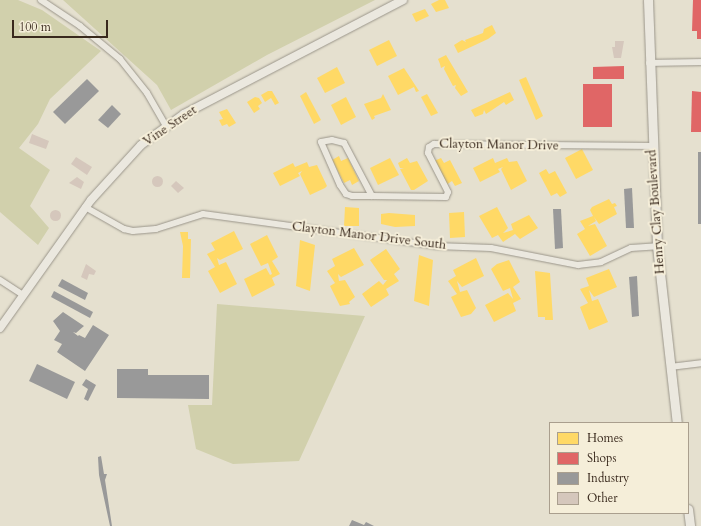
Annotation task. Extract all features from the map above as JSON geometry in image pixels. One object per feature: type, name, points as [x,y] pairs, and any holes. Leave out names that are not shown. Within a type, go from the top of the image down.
[{"type":"main road","name":"Henry Clay Boulevard","points":[[648,0],[652,146],[657,246],[677,422]]},
{"type":"main road","points":[[689,514],[690,526]]},
{"type":"street","points":[[41,0],[80,26],[120,59],[147,93],[166,126]]},
{"type":"street","name":"Vine Street","points":[[0,328],[85,207],[124,162],[166,126],[252,78],[403,0]]},
{"type":"street","points":[[649,63],[701,62]]},
{"type":"street","name":"Clayton Manor Drive","points":[[372,196],[344,143],[332,140],[321,142],[346,194],[372,196],[446,197],[448,192],[428,153],[429,146],[434,144],[652,146]]},
{"type":"street","name":"Clayton Manor Drive South","points":[[85,207],[124,229],[133,231],[156,229],[202,214],[436,246],[491,248],[578,265],[601,262],[631,248],[657,246]]},
{"type":"street","points":[[0,280],[23,295]]},
{"type":"street","points":[[670,367],[701,363]]},
{"type":"green space","points":[[0,0],[18,0],[42,10],[101,51],[50,99],[38,124],[19,148],[50,170],[30,206],[49,228],[38,245],[0,212]]},
{"type":"green space","points":[[63,0],[375,0],[267,55],[171,110],[157,85]]},
{"type":"green space","points":[[217,304],[365,316],[299,461],[233,464],[196,449],[188,405],[212,405]]},
{"type":"building: Homes","points":[[439,0],[445,0],[449,8],[436,12],[431,4]]},
{"type":"building: Homes","points":[[425,9],[429,16],[416,22],[412,14]]},
{"type":"building: Homes","points":[[492,25],[496,33],[488,39],[458,53],[454,45],[462,40],[466,42],[465,40],[483,33],[484,29]]},
{"type":"building: Homes","points":[[389,40],[397,56],[377,66],[369,50]]},
{"type":"building: Homes","points":[[446,55],[468,92],[461,96],[455,88],[456,85],[453,86],[444,69],[445,66],[441,68],[438,59]]},
{"type":"building: Homes","points":[[337,67],[345,83],[325,93],[317,78]]},
{"type":"building: Homes","points":[[404,68],[419,91],[416,92],[414,87],[398,95],[388,76]]},
{"type":"building: Homes","points":[[526,77],[543,116],[536,120],[519,80]]},
{"type":"building: Homes","points":[[268,91],[272,91],[279,103],[275,105],[271,98],[265,102],[261,95]]},
{"type":"building: Homes","points":[[306,92],[321,120],[314,124],[300,96]]},
{"type":"building: Homes","points":[[510,92],[514,100],[506,105],[504,102],[486,114],[484,110],[483,114],[475,117],[471,110]]},
{"type":"building: Homes","points":[[383,94],[391,110],[374,116],[375,118],[372,120],[364,104],[381,98]]},
{"type":"building: Homes","points":[[427,94],[438,113],[431,116],[421,97]]},
{"type":"building: Homes","points":[[255,97],[259,98],[262,103],[258,106],[260,109],[254,113],[247,102]]},
{"type":"building: Homes","points":[[346,97],[356,117],[341,125],[331,105]]},
{"type":"building: Homes","points":[[227,109],[236,123],[229,127],[227,124],[222,126],[219,120],[223,119],[219,112]]},
{"type":"building: Homes","points":[[582,149],[593,170],[576,179],[565,158]]},
{"type":"building: Homes","points":[[339,156],[341,161],[348,158],[359,181],[352,185],[350,180],[344,183],[332,160]]},
{"type":"building: Homes","points":[[390,158],[399,175],[378,185],[370,168]]},
{"type":"building: Homes","points":[[407,158],[410,163],[417,161],[428,181],[414,190],[411,190],[400,169],[404,168],[400,168],[398,163]]},
{"type":"building: Homes","points":[[441,158],[444,163],[450,160],[462,183],[455,186],[452,181],[446,185],[434,161]]},
{"type":"building: Homes","points":[[493,158],[495,163],[507,158],[509,162],[517,161],[527,181],[511,190],[501,169],[503,167],[498,169],[500,172],[480,182],[473,168]]},
{"type":"building: Homes","points":[[307,162],[309,167],[317,165],[327,186],[325,188],[310,195],[300,174],[302,171],[298,173],[300,176],[280,186],[273,173],[293,163],[295,167]]},
{"type":"building: Homes","points":[[546,169],[549,174],[555,171],[567,193],[560,197],[557,193],[551,196],[539,173]]},
{"type":"building: Homes","points":[[609,199],[612,204],[615,203],[617,206],[614,207],[617,214],[599,224],[594,217],[596,221],[588,226],[595,224],[607,246],[590,256],[577,234],[585,229],[580,221],[593,216],[590,210],[592,207]]},
{"type":"building: Homes","points":[[345,207],[359,208],[359,226],[344,226]]},
{"type":"building: Homes","points":[[497,207],[508,228],[503,233],[513,230],[511,224],[529,215],[538,228],[520,239],[515,234],[503,242],[498,235],[492,238],[479,216]]},
{"type":"building: Homes","points":[[464,212],[465,237],[450,238],[449,213]]},
{"type":"building: Homes","points":[[389,213],[415,215],[415,226],[395,227],[381,224],[381,214]]},
{"type":"building: Homes","points":[[234,231],[243,249],[220,260],[217,258],[219,265],[226,262],[237,284],[220,293],[208,271],[215,267],[207,254],[215,250],[211,243]]},
{"type":"building: Homes","points":[[180,232],[188,232],[188,239],[191,239],[190,278],[182,278],[183,246]]},
{"type":"building: Homes","points":[[267,235],[278,257],[272,261],[280,274],[272,278],[275,285],[252,297],[244,279],[266,268],[270,275],[272,274],[268,263],[261,266],[250,244]]},
{"type":"building: Homes","points":[[300,240],[315,245],[310,291],[296,286]]},
{"type":"building: Homes","points":[[354,248],[364,265],[341,277],[338,274],[339,281],[345,280],[355,297],[349,302],[350,304],[340,306],[330,286],[335,283],[327,271],[335,266],[332,259]]},
{"type":"building: Homes","points":[[386,249],[400,269],[394,274],[399,281],[386,289],[389,295],[371,307],[362,294],[379,281],[383,285],[387,280],[384,280],[370,260]]},
{"type":"building: Homes","points":[[419,255],[433,260],[429,306],[414,301]]},
{"type":"building: Homes","points":[[476,258],[484,276],[462,287],[457,281],[460,292],[467,290],[476,308],[471,314],[461,317],[451,297],[457,294],[448,281],[456,276],[453,270]]},
{"type":"building: Homes","points":[[509,260],[520,282],[513,287],[521,299],[513,303],[516,311],[494,322],[485,305],[508,293],[513,299],[510,288],[503,291],[491,269],[497,264]]},
{"type":"building: Homes","points":[[609,269],[617,287],[594,297],[589,290],[592,301],[598,299],[608,322],[589,330],[580,307],[588,303],[580,289],[589,286],[586,278]]},
{"type":"building: Homes","points":[[535,271],[550,273],[553,320],[545,320],[545,317],[538,317]]},
{"type":"building: Shops","points":[[693,0],[701,0],[701,39],[697,39],[697,31],[692,31]]},
{"type":"building: Shops","points":[[624,66],[624,79],[593,79],[593,67]]},
{"type":"building: Shops","points":[[583,84],[612,84],[612,127],[583,127]]},
{"type":"building: Shops","points":[[692,91],[701,92],[701,132],[691,132]]},
{"type":"building: Industry","points":[[87,79],[99,91],[65,124],[53,112]]},
{"type":"building: Industry","points":[[112,105],[121,114],[108,128],[98,120]]},
{"type":"building: Industry","points":[[698,152],[701,152],[701,224],[698,224]]},
{"type":"building: Industry","points":[[632,188],[634,228],[626,228],[624,189]]},
{"type":"building: Industry","points":[[553,209],[561,209],[563,248],[555,249]]},
{"type":"building: Industry","points":[[637,276],[639,316],[632,317],[629,277]]},
{"type":"building: Industry","points":[[62,279],[88,293],[85,300],[58,286]]},
{"type":"building: Industry","points":[[54,291],[93,312],[90,318],[51,297]]},
{"type":"building: Industry","points":[[63,312],[84,326],[76,333],[73,332],[78,336],[79,335],[85,338],[93,325],[109,335],[85,371],[57,352],[62,344],[54,340],[60,331],[53,321]]},
{"type":"building: Industry","points":[[37,364],[75,382],[67,399],[29,381]]},
{"type":"building: Industry","points":[[117,369],[148,369],[148,375],[209,375],[209,399],[117,398]]},
{"type":"building: Industry","points":[[86,379],[96,385],[88,401],[84,399],[88,389],[82,385]]},
{"type":"building: Industry","points":[[101,456],[104,474],[107,474],[105,480],[112,526],[110,526],[99,475],[98,457]]},
{"type":"building: Industry","points":[[352,520],[364,525],[366,522],[374,526],[349,526]]},
{"type":"building: Other","points":[[615,41],[624,41],[621,58],[614,58],[612,47],[615,47]]},
{"type":"building: Other","points":[[32,134],[49,141],[46,149],[29,143]]},
{"type":"building: Other","points":[[76,157],[92,167],[87,175],[71,164]]},
{"type":"building: Other","points":[[157,175],[161,177],[163,181],[161,185],[157,187],[153,185],[151,181],[153,177]]},
{"type":"building: Other","points":[[77,177],[84,182],[81,189],[69,183]]},
{"type":"building: Other","points":[[176,181],[184,188],[178,193],[171,186]]},
{"type":"building: Other","points":[[55,209],[59,211],[61,215],[59,219],[55,221],[51,219],[49,215],[51,211]]},
{"type":"building: Other","points":[[86,264],[96,271],[94,275],[89,274],[87,280],[81,277]]}]
